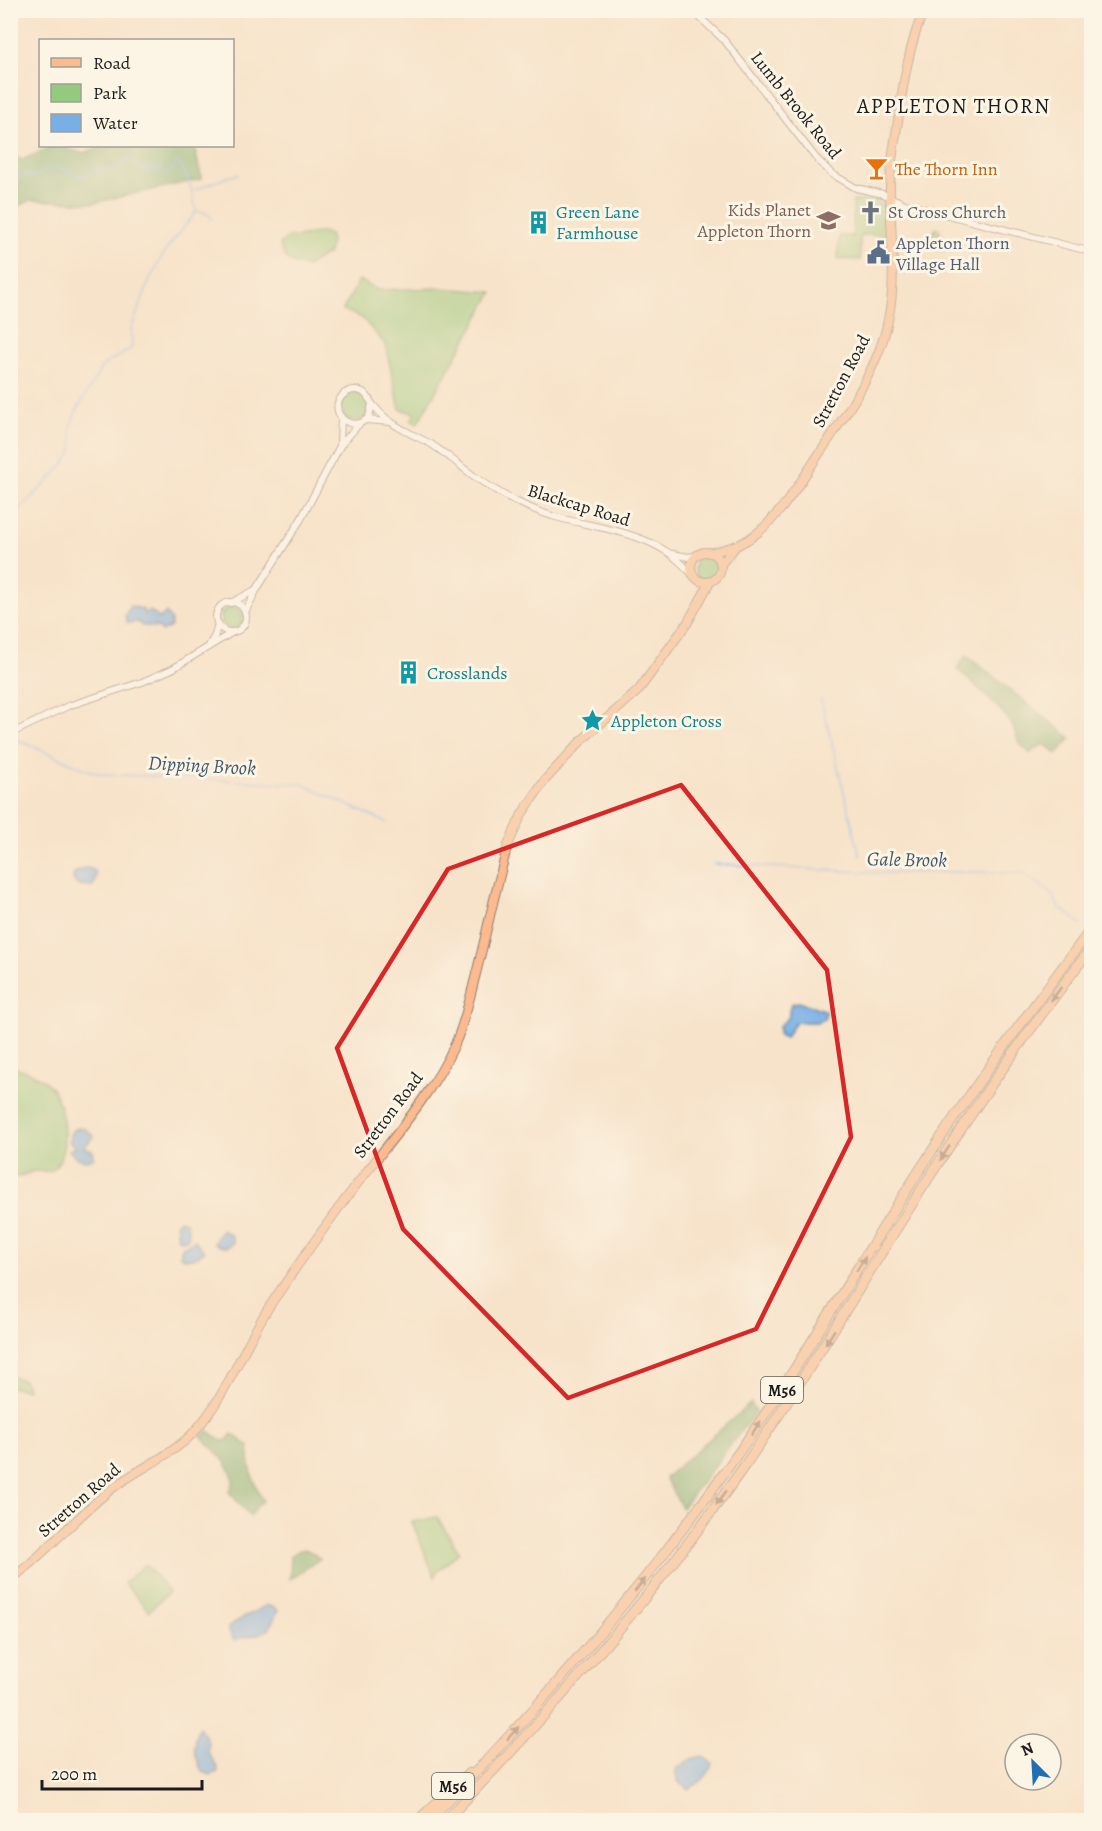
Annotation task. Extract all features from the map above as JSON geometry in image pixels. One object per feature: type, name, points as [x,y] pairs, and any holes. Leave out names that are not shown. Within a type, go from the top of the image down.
[{"type":"highway","name":"M56","points":[[429,1821],[567,1673],[656,1566],[734,1460],[803,1358],[938,1143],[1035,1003],[1092,928]]},
{"type":"highway","name":"M56","points":[[446,1821],[528,1735],[622,1627],[712,1511],[794,1393],[949,1148],[1037,1019],[1092,947]]},
{"type":"highway","name":"M56","points":[[418,1821],[458,1782],[492,1755]]},
{"type":"highway","name":"M56","points":[[453,1821],[475,1791]]},
{"type":"main road","name":"Stretton Road","points":[[709,553],[737,545],[769,522],[804,477],[841,420],[884,338],[890,307],[893,251],[890,198],[892,156],[906,73],[924,10]]},
{"type":"main road","name":"Stretton Road","points":[[721,564],[737,545]]},
{"type":"main road","points":[[694,576],[700,581],[710,582],[717,578],[721,564],[717,557],[709,553],[698,555],[691,566],[698,591],[695,609]]},
{"type":"main road","name":"Stretton Road","points":[[10,1580],[45,1552],[107,1493],[179,1446],[207,1417],[273,1301],[355,1187],[420,1104],[444,1066],[469,1005],[508,845],[528,803],[554,769],[582,740],[638,691],[684,627],[710,582]]},
{"type":"street","name":"Lumb Brook Road","points":[[692,10],[725,41],[815,157],[832,174],[856,188],[1092,252]]},
{"type":"street","points":[[10,734],[68,706],[160,675],[241,628],[246,621],[245,612],[257,589],[301,519],[340,446],[371,413],[372,404],[368,396],[359,391],[350,391],[339,401],[340,446]]},
{"type":"street","name":"Blackcap Road","points":[[372,404],[391,422],[434,446],[490,488],[508,498],[552,516],[648,541],[670,554],[694,576]]},
{"type":"street","points":[[341,417],[350,423],[363,422]]},
{"type":"street","name":"Blackcap Road","points":[[363,422],[376,420],[391,422]]},
{"type":"street","name":"Blackcap Road","points":[[670,554],[688,557],[698,555]]},
{"type":"street","points":[[233,632],[224,630],[218,623],[216,617],[219,609],[257,589]]},
{"type":"street","points":[[231,603],[239,605],[245,612]]},
{"type":"street","points":[[208,646],[218,623]]},
{"type":"highlighted area","points":[[681,785],[827,970],[851,1137],[756,1329],[568,1398],[403,1229],[337,1048],[448,869]]},
{"type":"green space","points":[[61,147],[82,153],[101,147],[194,147],[202,179],[93,203],[31,200],[11,210],[11,151],[21,160],[48,148]]},
{"type":"green space","points":[[877,200],[877,204],[882,204],[887,209],[888,234],[862,235],[860,260],[838,259],[839,236],[853,236],[853,201]]},
{"type":"green space","points":[[936,228],[940,230],[946,242],[945,250],[940,250],[932,242],[932,234]]},
{"type":"green space","points":[[321,232],[330,235],[329,253],[306,267],[286,258],[280,244],[288,237]]},
{"type":"green space","points":[[359,280],[377,290],[441,288],[493,292],[417,424],[411,420],[416,414],[400,409],[385,344],[362,318],[343,310]]},
{"type":"green space","points":[[355,393],[365,397],[369,407],[365,417],[355,421],[345,417],[341,407],[345,397]]},
{"type":"green space","points":[[706,556],[711,557],[717,563],[717,573],[711,579],[706,580],[701,579],[695,573],[694,568],[695,563],[701,557]]},
{"type":"green space","points":[[232,607],[240,610],[243,618],[240,626],[232,629],[224,626],[221,618],[224,610]]},
{"type":"green space","points":[[966,655],[1071,738],[1057,754],[1044,744],[1030,753],[1025,749],[1005,715],[957,669]]},
{"type":"green space","points":[[11,1067],[35,1075],[46,1082],[54,1092],[61,1111],[64,1145],[57,1164],[51,1171],[35,1171],[11,1179]]},
{"type":"green space","points":[[10,1376],[23,1380],[27,1390],[11,1387]]},
{"type":"green space","points":[[751,1403],[756,1412],[682,1508],[665,1478]]},
{"type":"green space","points":[[208,1430],[221,1441],[227,1440],[232,1434],[249,1446],[252,1474],[263,1501],[250,1516],[229,1492],[233,1485],[230,1470],[219,1454],[201,1436]]},
{"type":"green space","points":[[437,1517],[459,1552],[437,1572],[435,1577],[412,1522]]},
{"type":"green space","points":[[305,1549],[320,1559],[290,1579],[291,1556]]},
{"type":"green space","points":[[145,1564],[169,1592],[149,1611],[124,1583]]},
{"type":"water","points":[[130,606],[143,609],[144,614],[150,611],[159,618],[166,613],[171,620],[171,627],[161,632],[158,627],[142,626],[138,622],[127,623],[125,616]]},
{"type":"water","points":[[85,868],[96,872],[93,886],[77,885],[73,879],[74,873]]},
{"type":"water","points":[[799,1002],[826,1012],[824,1019],[816,1022],[796,1022],[785,1038],[779,1035],[779,1026],[789,1017],[791,1004]]},
{"type":"water","points":[[83,1127],[94,1136],[84,1147],[93,1151],[94,1157],[87,1160],[77,1158],[69,1150],[76,1147],[70,1143],[70,1134],[74,1129]]},
{"type":"water","points":[[178,1220],[186,1222],[188,1238],[178,1239],[176,1222]]},
{"type":"water","points":[[221,1230],[231,1235],[233,1243],[228,1247],[214,1243]]},
{"type":"water","points":[[194,1240],[204,1251],[193,1258],[180,1256],[182,1248]]},
{"type":"water","points":[[267,1605],[278,1611],[269,1629],[234,1640],[228,1629],[235,1622]]},
{"type":"water","points":[[199,1727],[208,1742],[209,1754],[218,1772],[210,1775],[202,1771],[195,1754],[194,1744]]},
{"type":"water","points":[[702,1756],[712,1763],[711,1768],[704,1778],[689,1789],[678,1781],[676,1769],[691,1759]]},
{"type":"waterway","name":"Dipping Brook","points":[[10,173],[23,177],[27,174],[35,178],[46,170],[57,167],[81,176],[120,167],[129,158],[145,170],[155,167],[165,174],[173,169],[176,162],[179,163],[188,181],[196,212],[166,250],[150,279],[131,329],[132,347],[102,367],[78,409],[71,428],[72,451],[69,457],[10,518]]},
{"type":"waterway","points":[[232,176],[238,174]]},
{"type":"waterway","points":[[195,190],[230,176]]},
{"type":"waterway","points":[[197,211],[206,213],[212,218]]},
{"type":"waterway","points":[[821,699],[860,856]]},
{"type":"waterway","name":"Dipping Brook","points":[[13,738],[102,774],[302,784],[387,823]]},
{"type":"waterway","name":"Gale Brook","points":[[714,864],[882,873],[1023,873],[1050,892],[1059,907],[1081,924]]},
{"type":"place","name":"The Thorn Inn","points":[[877,169]]},
{"type":"place","name":"St Cross Church","points":[[870,212]]},
{"type":"place","name":"Kids Planet Appleton Thorn","points":[[829,220]]},
{"type":"place","name":"Green Lane Farmhouse","points":[[538,222]]},
{"type":"place","name":"Appleton Thorn Village Hall","points":[[878,253]]},
{"type":"place","name":"Crosslands","points":[[409,673]]},
{"type":"place","name":"Appleton Cross","points":[[593,721]]},
{"type":"district","name":"APPLETON THORN","points":[[954,106]]}]
